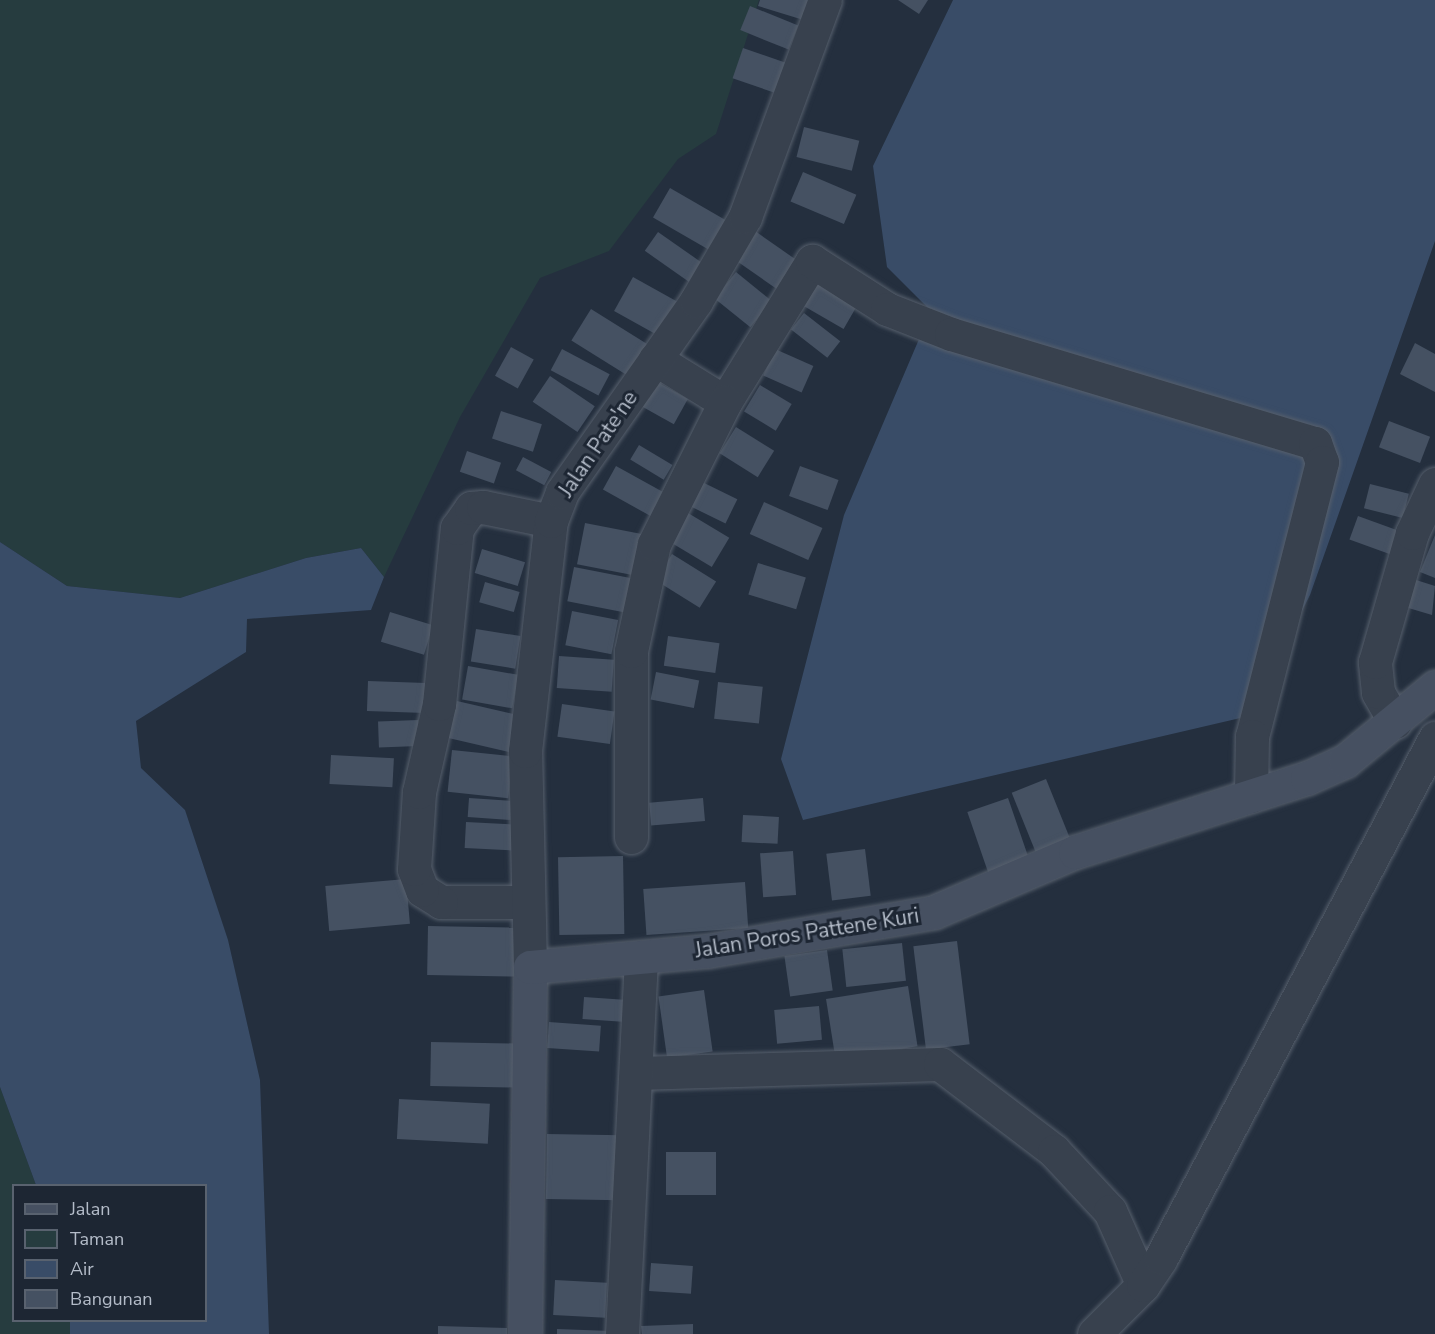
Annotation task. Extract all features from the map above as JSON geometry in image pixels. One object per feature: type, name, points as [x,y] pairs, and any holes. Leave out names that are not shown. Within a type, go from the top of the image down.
[{"type":"street","name":"Jalan Pate'ne","points":[[530,967],[525,751],[551,521],[561,492],[716,270],[760,188],[825,0]]},
{"type":"street","points":[[631,837],[633,640],[654,544],[725,402],[812,261],[887,309],[951,334],[1315,443],[1322,462],[1252,736],[1251,796]]},
{"type":"street","points":[[655,359],[725,402]]},
{"type":"street","points":[[1395,722],[1378,692],[1375,662],[1409,543],[1435,484]]},
{"type":"street","points":[[528,902],[441,902],[422,890],[414,869],[419,792],[439,704],[457,528],[471,508],[483,507],[551,521]]},
{"type":"street","name":"Jalan Poros Pattene Kuri","points":[[530,967],[641,957],[865,927],[934,912],[1075,852],[1251,796],[1345,761],[1435,687]]},
{"type":"street","points":[[1094,1334],[1143,1285],[1435,738]]},
{"type":"street","points":[[622,1334],[638,1073],[641,957]]},
{"type":"street","points":[[525,1334],[530,967]]},
{"type":"street","points":[[638,1073],[940,1064],[1054,1151],[1110,1211],[1143,1285]]},
{"type":"green space","points":[[0,0],[759,0],[716,134],[678,159],[609,251],[540,278],[460,417],[384,577],[361,548],[306,558],[180,598],[67,586],[0,542]]},
{"type":"green space","points":[[0,1087],[36,1184],[12,1184],[12,1322],[70,1322],[70,1334],[0,1334]]},
{"type":"water","points":[[953,0],[1435,0],[1435,241],[1310,595],[1249,716],[803,820],[781,759],[844,515],[931,311],[887,267],[873,166]]},
{"type":"water","points":[[0,542],[67,586],[180,598],[306,558],[361,548],[384,577],[371,610],[247,619],[246,652],[136,721],[141,768],[185,810],[228,940],[260,1080],[269,1334],[70,1334],[70,1322],[207,1322],[207,1184],[36,1184],[0,1087]]},
{"type":"building","points":[[760,0],[817,0],[810,22],[758,6]]},
{"type":"building","points":[[898,0],[928,0],[919,14]]},
{"type":"building","points":[[750,6],[798,25],[788,50],[740,30]]},
{"type":"building","points":[[743,48],[786,63],[776,93],[733,78]]},
{"type":"building","points":[[804,127],[859,141],[852,171],[797,157]]},
{"type":"building","points":[[803,172],[856,195],[844,224],[790,201]]},
{"type":"building","points":[[670,188],[736,226],[719,255],[653,217]]},
{"type":"building","points":[[755,231],[800,263],[780,291],[735,260]]},
{"type":"building","points":[[658,232],[703,264],[690,282],[645,251]]},
{"type":"building","points":[[736,272],[772,301],[750,327],[715,298]]},
{"type":"building","points":[[633,277],[683,305],[664,339],[614,311]]},
{"type":"building","points":[[817,279],[859,303],[844,329],[802,305]]},
{"type":"building","points":[[591,309],[649,345],[629,376],[571,340]]},
{"type":"building","points":[[804,313],[840,341],[827,358],[791,330]]},
{"type":"building","points":[[1415,343],[1435,354],[1435,392],[1400,374]]},
{"type":"building","points":[[511,347],[534,360],[518,388],[495,376]]},
{"type":"building","points":[[562,349],[610,374],[598,396],[551,370]]},
{"type":"building","points":[[775,349],[813,366],[802,393],[763,375]]},
{"type":"building","points":[[550,376],[595,406],[577,432],[533,402]]},
{"type":"building","points":[[652,379],[688,399],[674,424],[638,404]]},
{"type":"building","points":[[760,385],[792,404],[776,431],[744,412]]},
{"type":"building","points":[[501,411],[542,424],[533,452],[492,439]]},
{"type":"building","points":[[1389,421],[1430,437],[1420,463],[1379,447]]},
{"type":"building","points":[[736,427],[774,451],[758,477],[720,453]]},
{"type":"building","points":[[639,445],[672,465],[664,480],[630,460]]},
{"type":"building","points":[[467,451],[501,463],[494,484],[460,472]]},
{"type":"building","points":[[523,457],[551,472],[544,485],[516,470]]},
{"type":"building","points":[[616,466],[668,495],[655,519],[603,490]]},
{"type":"building","points":[[800,466],[839,480],[828,510],[789,496]]},
{"type":"building","points":[[696,479],[737,499],[726,523],[684,503]]},
{"type":"building","points":[[1370,484],[1409,494],[1403,518],[1364,508]]},
{"type":"building","points":[[764,502],[822,528],[808,560],[750,534]]},
{"type":"building","points":[[683,510],[729,538],[712,567],[665,539]]},
{"type":"building","points":[[1358,516],[1399,531],[1391,555],[1349,539]]},
{"type":"building","points":[[585,523],[647,535],[639,576],[577,564]]},
{"type":"building","points":[[1435,535],[1435,578],[1420,572]]},
{"type":"building","points":[[482,549],[525,562],[518,586],[475,573]]},
{"type":"building","points":[[672,554],[716,582],[700,608],[656,580]]},
{"type":"building","points":[[758,563],[806,578],[796,609],[748,595]]},
{"type":"building","points":[[574,567],[633,578],[626,613],[567,601]]},
{"type":"building","points":[[1413,579],[1435,586],[1432,615],[1405,607]]},
{"type":"building","points":[[485,582],[520,592],[514,612],[479,602]]},
{"type":"building","points":[[572,611],[618,620],[611,654],[565,645]]},
{"type":"building","points":[[390,612],[433,625],[424,655],[381,642]]},
{"type":"building","points":[[476,629],[520,636],[515,669],[471,662]]},
{"type":"building","points":[[668,636],[719,643],[715,673],[664,666]]},
{"type":"building","points":[[559,656],[614,660],[612,692],[557,688]]},
{"type":"building","points":[[468,666],[518,675],[512,708],[462,699]]},
{"type":"building","points":[[656,672],[699,680],[694,708],[651,699]]},
{"type":"building","points":[[368,681],[426,683],[425,713],[367,711]]},
{"type":"building","points":[[718,682],[763,687],[759,724],[714,719]]},
{"type":"building","points":[[457,701],[522,716],[514,753],[448,738]]},
{"type":"building","points":[[562,704],[614,711],[610,744],[557,737]]},
{"type":"building","points":[[418,720],[419,746],[379,747],[378,721]]},
{"type":"building","points":[[452,750],[513,756],[508,798],[448,792]]},
{"type":"building","points":[[331,755],[394,758],[392,787],[329,784]]},
{"type":"building","points":[[1046,779],[1072,844],[1038,858],[1012,793]]},
{"type":"building","points":[[469,798],[518,801],[517,820],[468,817]]},
{"type":"building","points":[[703,798],[705,821],[651,826],[649,803]]},
{"type":"building","points":[[1008,798],[1029,859],[988,873],[967,812]]},
{"type":"building","points":[[743,815],[779,817],[778,844],[742,842]]},
{"type":"building","points":[[466,822],[516,825],[515,851],[465,848]]},
{"type":"building","points":[[865,849],[871,896],[832,900],[826,854]]},
{"type":"building","points":[[793,851],[796,895],[763,897],[760,853]]},
{"type":"building","points":[[623,856],[624,934],[559,935],[558,857]]},
{"type":"building","points":[[406,879],[410,924],[329,931],[325,886]]},
{"type":"building","points":[[745,882],[748,928],[646,935],[643,889]]},
{"type":"building","points":[[428,926],[515,928],[514,977],[427,975]]},
{"type":"building","points":[[957,941],[970,1044],[926,1050],[913,946]]},
{"type":"building","points":[[902,943],[906,981],[846,987],[842,949]]},
{"type":"building","points":[[827,950],[833,991],[790,997],[784,956]]},
{"type":"building","points":[[908,986],[918,1046],[836,1059],[826,999]]},
{"type":"building","points":[[704,990],[713,1051],[667,1058],[658,996]]},
{"type":"building","points":[[584,997],[631,1000],[629,1022],[582,1019]]},
{"type":"building","points":[[819,1006],[822,1040],[777,1044],[774,1010]]},
{"type":"building","points":[[549,1022],[601,1026],[599,1052],[547,1048]]},
{"type":"building","points":[[431,1042],[516,1043],[515,1087],[430,1086]]},
{"type":"building","points":[[399,1099],[490,1104],[488,1144],[397,1139]]},
{"type":"building","points":[[547,1134],[622,1135],[621,1200],[546,1199]]},
{"type":"building","points":[[666,1152],[716,1152],[716,1195],[666,1195]]},
{"type":"building","points":[[651,1263],[693,1266],[691,1294],[649,1291]]},
{"type":"building","points":[[555,1280],[607,1283],[605,1318],[553,1315]]},
{"type":"building","points":[[693,1324],[693,1334],[642,1334],[641,1326]]},
{"type":"building","points":[[438,1326],[507,1328],[507,1334],[438,1334]]},
{"type":"building","points":[[557,1329],[611,1331],[611,1334],[557,1334]]}]
